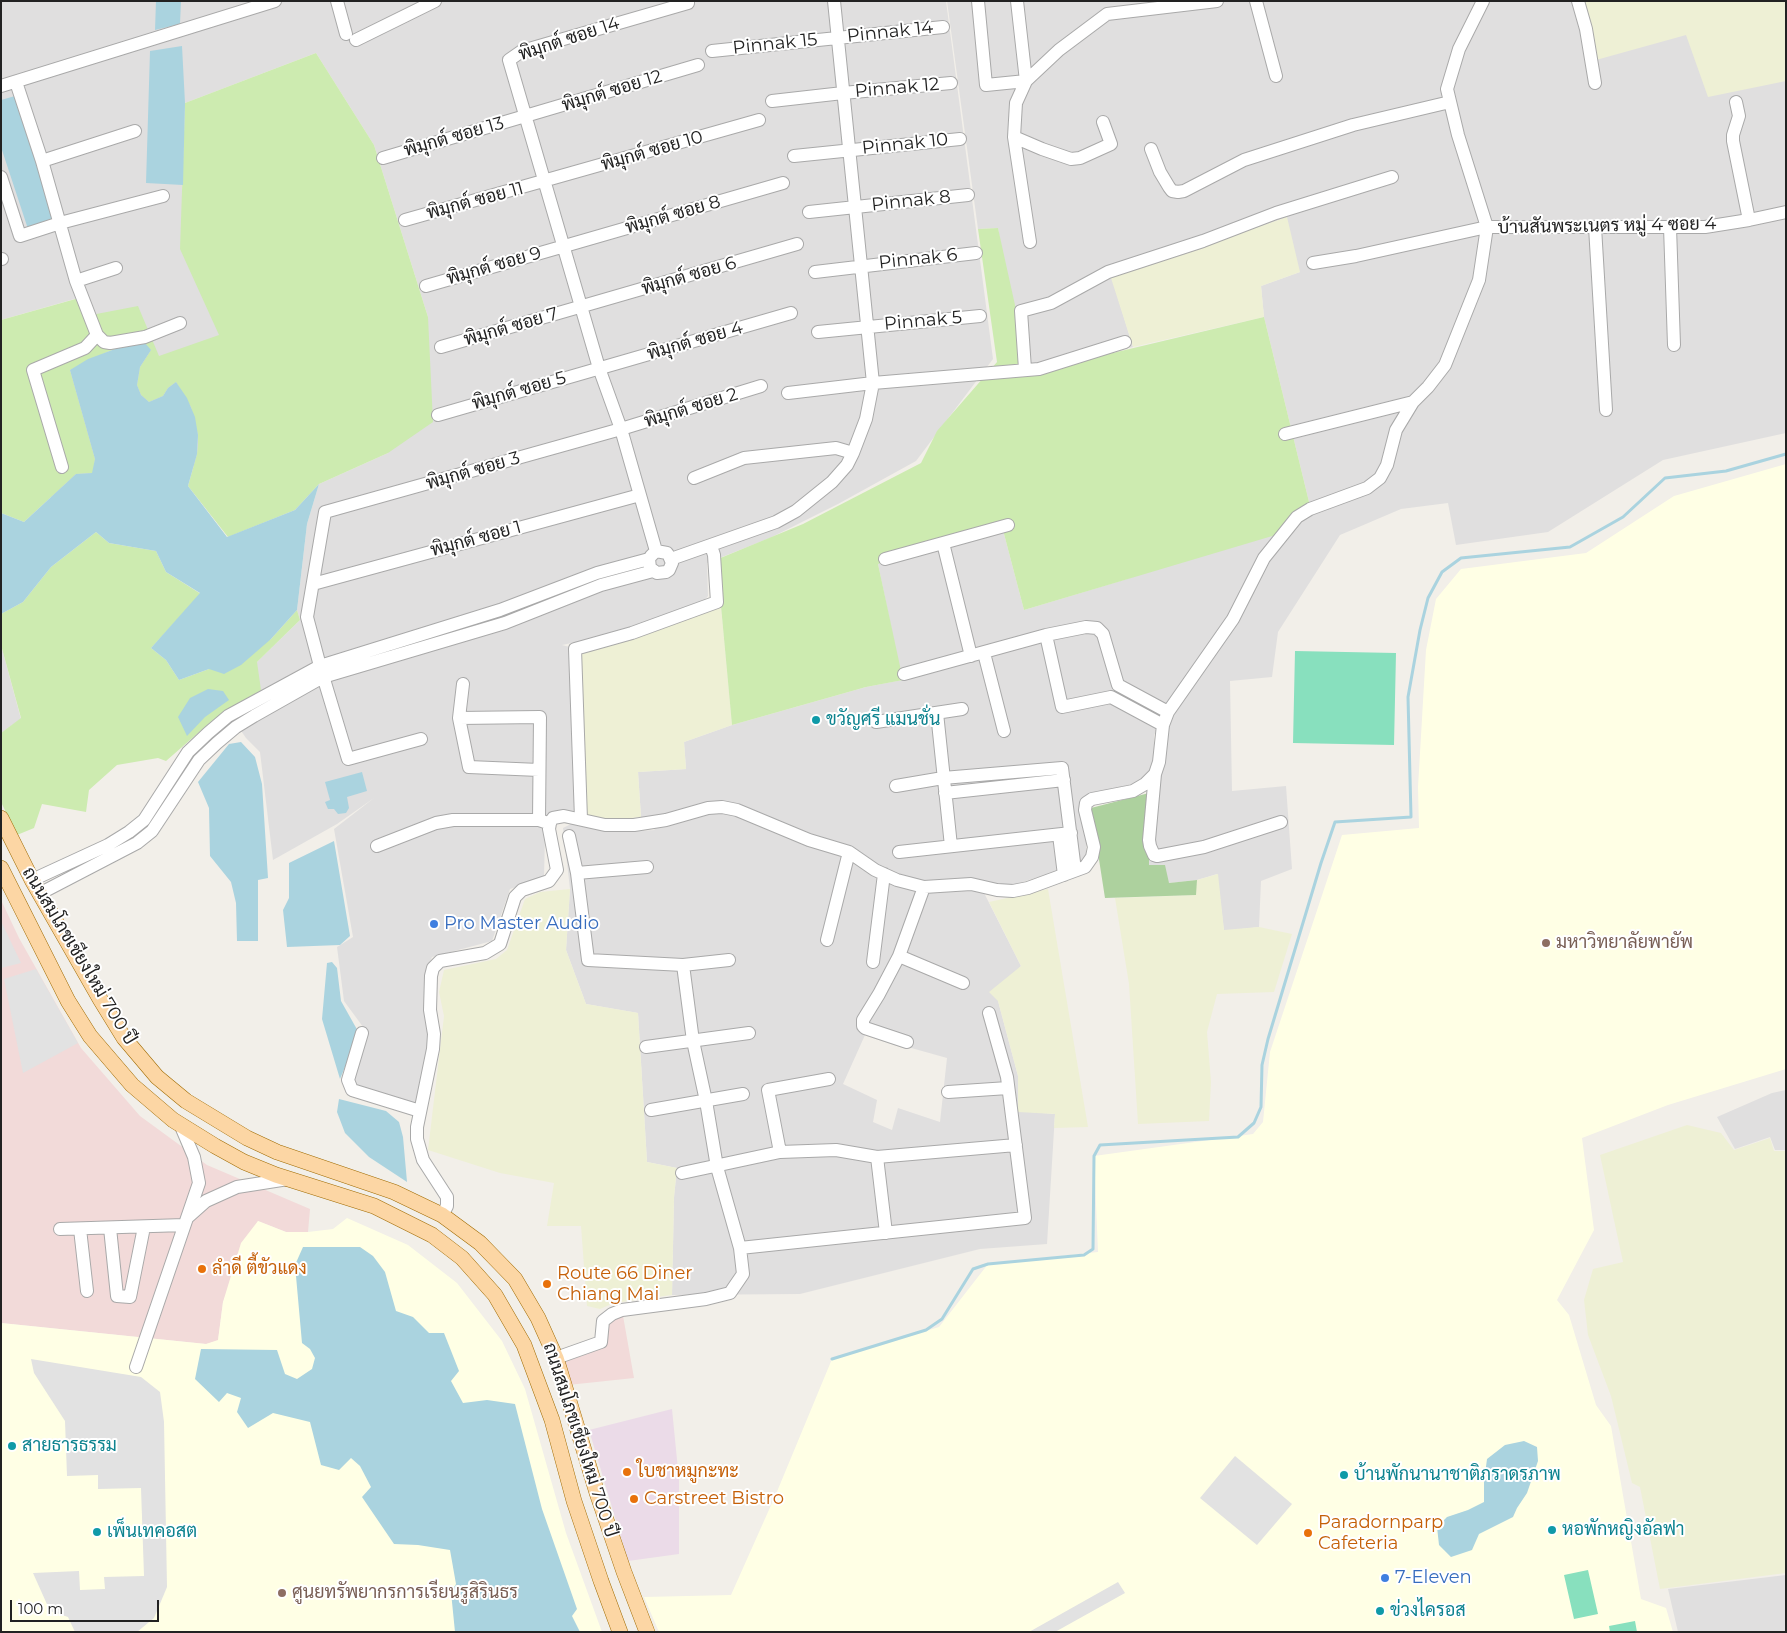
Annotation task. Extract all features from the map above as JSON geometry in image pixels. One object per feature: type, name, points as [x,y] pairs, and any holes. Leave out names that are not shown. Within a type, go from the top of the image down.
[{"type":"main road","name":"ถนนสมโภชเชียงใหม่ 700 ปี","points":[[1,818],[39,894],[124,1038],[158,1078],[186,1101],[224,1126],[278,1152],[394,1192],[442,1214],[480,1244],[515,1279],[538,1318],[556,1358],[597,1493],[647,1632]]},
{"type":"main road","name":"ถนนสมโภชเชียงใหม่ 700 ปี","points":[[1,868],[68,1000],[90,1036],[132,1085],[180,1124],[244,1162],[289,1179],[374,1206],[432,1235],[462,1258],[495,1295],[524,1345],[552,1420],[577,1510],[620,1632]]},
{"type":"street","points":[[1,86],[275,1]]},
{"type":"street","points":[[338,1],[351,37],[435,1]]},
{"type":"street","points":[[671,559],[776,522],[796,512],[832,482],[846,465],[853,453],[866,419],[873,383],[834,1]]},
{"type":"street","points":[[978,1],[986,85],[1026,81]]},
{"type":"street","points":[[1018,1],[1026,81]]},
{"type":"street","points":[[1030,242],[1014,137],[1016,103],[1026,81],[1059,50],[1107,14],[1217,1]]},
{"type":"street","points":[[1256,1],[1276,76]]},
{"type":"street","points":[[1281,822],[1204,847],[1154,855],[1149,840],[1155,774],[1159,762],[1163,725],[1168,712],[1232,620],[1264,558],[1288,526],[1297,517],[1310,509],[1367,488],[1380,478],[1387,465],[1396,430],[1413,402],[1428,387],[1445,365],[1479,280],[1487,227],[1458,135],[1447,90],[1459,48],[1483,1]]},
{"type":"street","points":[[1578,1],[1586,29],[1595,83]]},
{"type":"street","name":"พิมุกต์ ซอย 14","points":[[525,117],[509,60],[522,51],[656,6],[688,3]]},
{"type":"street","name":"Pinnak 14","points":[[837,37],[943,27]]},
{"type":"street","name":"Pinnak 15","points":[[712,51],[837,37]]},
{"type":"street","name":"พิมุกต์ ซอย 12","points":[[525,117],[698,65]]},
{"type":"street","points":[[16,82],[42,161],[76,281],[97,335],[104,342],[110,343],[145,337],[180,324]]},
{"type":"street","name":"Pinnak 12","points":[[772,102],[951,83]]},
{"type":"street","points":[[1151,150],[1160,172],[1169,187],[1172,191],[1178,192],[1184,191],[1244,160],[1353,125],[1450,102]]},
{"type":"street","points":[[1736,102],[1739,116],[1733,141],[1749,220]]},
{"type":"street","points":[[39,894],[137,844],[152,831],[199,760],[236,727],[321,672],[438,643],[505,623],[601,586],[653,561],[667,553],[671,559],[671,566],[662,574],[653,561],[640,495],[599,368],[525,117]]},
{"type":"street","name":"พิมุกต์ ซอย 13","points":[[383,158],[525,117]]},
{"type":"street","name":"พิมุกต์ ซอย 10","points":[[544,182],[759,120]]},
{"type":"street","points":[[1014,137],[1071,159],[1080,158],[1111,144],[1103,122]]},
{"type":"street","points":[[42,161],[135,131]]},
{"type":"street","name":"Pinnak 10","points":[[794,156],[960,139]]},
{"type":"street","points":[[1025,369],[1021,311],[1051,304],[1108,272],[1203,241],[1276,213],[1392,177]]},
{"type":"street","name":"พิมุกต์ ซอย 11","points":[[405,220],[544,182]]},
{"type":"street","name":"พิมุกต์ ซอย 8","points":[[563,247],[782,183]]},
{"type":"street","points":[[2,185],[20,236],[60,223],[163,196]]},
{"type":"street","name":"Pinnak 8","points":[[809,212],[968,195]]},
{"type":"street","name":"บ้านสันพระเนตร หมู่ 4 ซอย 4","points":[[1313,263],[1356,256],[1487,227],[1706,227],[1786,212]]},
{"type":"street","points":[[1595,227],[1606,410]]},
{"type":"street","points":[[1670,227],[1674,345]]},
{"type":"street","name":"พิมุกต์ ซอย 6","points":[[581,307],[797,244]]},
{"type":"street","name":"พิมุกต์ ซอย 9","points":[[426,286],[563,247]]},
{"type":"street","name":"Pinnak 6","points":[[815,272],[976,253]]},
{"type":"street","points":[[76,281],[116,268]]},
{"type":"street","name":"พิมุกต์ ซอย 7","points":[[441,347],[581,307]]},
{"type":"street","name":"พิมุกต์ ซอย 4","points":[[599,368],[790,313]]},
{"type":"street","name":"Pinnak 5","points":[[818,332],[980,316]]},
{"type":"street","points":[[62,467],[33,370],[86,348],[97,335]]},
{"type":"street","points":[[788,393],[873,383],[1039,369],[1125,342]]},
{"type":"street","name":"พิมุกต์ ซอย 5","points":[[438,414],[599,368]]},
{"type":"street","name":"พิมุกต์ ซอย 2","points":[[620,429],[761,386]]},
{"type":"street","points":[[1285,434],[1413,402]]},
{"type":"street","name":"พิมุกต์ ซอย 3","points":[[313,584],[325,512],[620,429]]},
{"type":"street","points":[[694,478],[744,458],[836,448],[853,453]]},
{"type":"street","name":"พิมุกต์ ซอย 1","points":[[313,584],[640,495]]},
{"type":"street","points":[[885,559],[1008,525]]},
{"type":"street","points":[[943,543],[1004,731]]},
{"type":"street","points":[[581,819],[574,649],[632,633],[717,602],[714,555],[710,546]]},
{"type":"street","points":[[32,880],[100,849],[129,832],[144,820],[188,752],[228,716],[321,672],[434,630],[500,610],[597,573],[653,561]]},
{"type":"street","points":[[313,584],[307,617],[321,672],[348,759],[422,739]]},
{"type":"street","points":[[541,594],[546,607]]},
{"type":"street","points":[[904,674],[1086,626],[1097,628],[1103,634],[1118,685],[1168,712]]},
{"type":"street","points":[[434,630],[438,643]]},
{"type":"street","points":[[1046,635],[1062,707],[1111,697],[1163,725]]},
{"type":"street","points":[[463,684],[459,718],[469,767],[539,770]]},
{"type":"street","points":[[876,722],[962,709]]},
{"type":"street","points":[[937,713],[951,846]]},
{"type":"street","points":[[442,1214],[448,1206],[448,1197],[429,1170],[420,1151],[417,1127],[433,1049],[434,1034],[430,1010],[433,968],[440,961],[485,953],[500,944],[515,896],[522,890],[549,881],[557,870],[549,829],[544,822],[539,770],[540,717],[459,718]]},
{"type":"street","points":[[896,786],[943,778],[1063,774]]},
{"type":"street","points":[[944,793],[1063,774]]},
{"type":"street","points":[[1063,774],[1065,834],[1070,872]]},
{"type":"street","points":[[377,846],[436,823],[453,820],[544,822],[558,816],[564,816],[605,825],[634,825],[666,820],[708,808],[722,807],[737,810],[809,840],[849,852],[897,880],[924,887],[971,884],[1013,892],[1085,867],[1092,857],[1094,847],[1085,810],[1086,802],[1133,790],[1145,784],[1155,774]]},
{"type":"street","points":[[162,792],[174,799]]},
{"type":"street","points":[[898,852],[1065,834]]},
{"type":"street","points":[[569,836],[577,872],[588,960],[683,965],[729,960]]},
{"type":"street","points":[[827,940],[849,852]]},
{"type":"street","points":[[577,872],[647,867]]},
{"type":"street","points":[[872,962],[884,874]]},
{"type":"street","points":[[907,1042],[863,1026],[864,1020],[899,956],[924,887]]},
{"type":"street","points":[[899,956],[964,983]]},
{"type":"street","points":[[556,1358],[600,1342],[603,1320],[622,1310],[706,1299],[730,1293],[743,1274],[740,1248],[718,1167],[693,1041],[683,965]]},
{"type":"street","points":[[740,1248],[1024,1218],[1007,1077],[989,1013]]},
{"type":"street","points":[[362,1033],[348,1080],[352,1090],[420,1112]]},
{"type":"street","points":[[646,1047],[749,1033]]},
{"type":"street","points":[[780,1152],[768,1090],[829,1079]]},
{"type":"street","points":[[948,1092],[1008,1088]]},
{"type":"street","points":[[651,1110],[743,1094]]},
{"type":"street","points":[[136,1367],[199,1183],[194,1158],[180,1124]]},
{"type":"street","points":[[682,1174],[780,1152],[836,1150],[877,1157],[1016,1144]]},
{"type":"street","points":[[877,1157],[886,1233]]},
{"type":"street","points":[[60,1229],[110,1228],[185,1222],[206,1201],[237,1187],[289,1179]]},
{"type":"street","points":[[110,1228],[117,1296],[130,1297],[144,1226]]},
{"type":"street","points":[[80,1229],[87,1291]]},
{"type":"shaded area","points":[[1,1],[946,1],[993,359],[916,461],[838,504],[770,538],[707,563],[708,596],[703,602],[625,632],[562,645],[581,650],[585,815],[562,812],[545,835],[544,877],[510,889],[492,941],[432,957],[425,973],[426,1014],[429,1037],[416,1106],[353,1086],[366,1031],[344,1001],[337,947],[353,937],[334,829],[374,798],[337,824],[273,860],[260,752],[246,738],[228,712],[257,662],[300,620],[297,610],[307,524],[319,484],[388,453],[428,317],[374,145],[316,53],[185,103],[182,192],[314,441],[1,508],[78,298],[1,320]]},
{"type":"shaded area","points":[[947,1],[1786,1],[1786,433],[1663,460],[1548,532],[1456,545],[1448,503],[1401,509],[1340,535],[1278,632],[1272,677],[1230,681],[1232,791],[1286,786],[1292,869],[1261,881],[1259,927],[1224,931],[1217,874],[1197,880],[1169,883],[1149,865],[1149,793],[1167,726],[1219,646],[1172,702],[1154,735],[1154,763],[1149,774],[1137,783],[1087,795],[1086,856],[1081,864],[1006,887],[977,879],[1021,966],[998,1001],[1018,1076],[1018,1111],[1055,1114],[1047,1244],[980,1249],[800,1294],[672,1295],[674,1197],[677,1168],[647,1162],[638,1013],[586,1004],[566,950],[570,889],[563,828],[571,824],[618,832],[655,830],[641,817],[638,772],[686,769],[684,742],[732,725],[866,687],[902,680],[878,564],[1003,530],[1024,610],[1127,579],[1310,506],[1264,317],[1261,286],[1300,272],[1112,278],[1133,347],[1020,375],[998,228],[978,229]],"holes":[[[865,1035],[947,1058],[940,1122],[898,1108],[892,1130],[873,1122],[877,1100],[843,1084]]]},
{"type":"shaded area","points":[[1582,1],[1786,1],[1786,81],[1708,97],[1686,35],[1596,60]]},
{"type":"shaded area","points":[[1287,217],[1300,272],[1261,286],[1264,317],[1133,347],[1111,278]]},
{"type":"shaded area","name":"มหาวิทยาลัยพายัพ","points":[[1786,464],[1786,1069],[1668,1105],[1582,1138],[1594,1230],[1557,1300],[1569,1315],[1596,1405],[1611,1426],[1641,1599],[1666,1608],[1673,1632],[659,1632],[644,1597],[731,1595],[776,1494],[832,1359],[939,1327],[988,1264],[1098,1252],[1094,1156],[1253,1134],[1263,1122],[1270,1052],[1342,835],[1419,828],[1418,787],[1426,650],[1436,599],[1461,569],[1586,553],[1674,496]]},
{"type":"shaded area","points":[[721,606],[732,725],[684,742],[686,769],[638,772],[641,817],[612,820],[585,815],[581,650]]},
{"type":"shaded area","points":[[1,645],[21,719],[1,733]]},
{"type":"shaded area","points":[[1218,874],[1224,930],[1259,927],[1292,934],[1274,992],[1217,994],[1207,1032],[1211,1082],[1209,1121],[1138,1124],[1129,984],[1115,898],[1195,895],[1197,880]]},
{"type":"shaded area","points":[[570,889],[566,950],[586,1004],[638,1013],[647,1162],[677,1168],[674,1197],[672,1295],[614,1303],[600,1309],[587,1306],[581,1226],[547,1226],[554,1183],[500,1173],[428,1150],[444,1016],[439,992],[444,970],[496,959],[507,950],[525,899],[540,892]]},
{"type":"shaded area","points":[[1048,889],[1088,1127],[1054,1128],[1055,1114],[1018,1112],[1018,1076],[998,1001],[989,992],[1021,966],[989,902]]},
{"type":"shaded area","points":[[1,900],[19,938],[81,1048],[140,1116],[207,1165],[310,1209],[308,1232],[286,1232],[258,1221],[223,1302],[218,1341],[206,1344],[1,1323]]},
{"type":"shaded area","points":[[1,921],[21,963],[1,968]]},
{"type":"shaded area","points":[[36,969],[78,1043],[23,1073],[4,979]]},
{"type":"shaded area","points":[[1786,1090],[1786,1150],[1775,1150],[1770,1137],[1735,1149],[1717,1117],[1772,1093]]},
{"type":"shaded area","points":[[1687,1125],[1721,1133],[1734,1150],[1770,1138],[1774,1151],[1786,1151],[1786,1573],[1660,1589],[1640,1487],[1632,1483],[1611,1396],[1588,1335],[1584,1300],[1593,1269],[1623,1262],[1600,1155]]},
{"type":"shaded area","points":[[347,1218],[408,1245],[457,1283],[502,1341],[525,1389],[566,1533],[602,1632],[1,1632],[1,1323],[206,1344],[218,1340],[223,1302],[241,1243],[258,1221],[286,1232],[308,1232],[333,1229]]},
{"type":"shaded area","points":[[622,1310],[634,1378],[568,1385],[556,1358],[593,1344]]},
{"type":"shaded area","points":[[31,1359],[141,1377],[160,1392],[164,1422],[167,1587],[154,1618],[137,1632],[75,1632],[68,1617],[50,1611],[33,1573],[79,1571],[80,1590],[105,1589],[104,1577],[144,1576],[141,1488],[98,1489],[98,1475],[67,1476],[65,1421],[34,1373]]},
{"type":"shaded area","points":[[672,1409],[679,1480],[679,1554],[628,1561],[589,1430]]},
{"type":"shaded area","points":[[1235,1456],[1292,1504],[1257,1545],[1200,1498]]},
{"type":"shaded area","points":[[1786,1575],[1786,1632],[1678,1632],[1668,1589]]},
{"type":"shaded area","points":[[1118,1582],[1125,1593],[1055,1632],[1029,1632]]},
{"type":"green space","points":[[316,53],[374,145],[428,317],[433,422],[388,453],[319,484],[295,510],[228,537],[188,486],[198,445],[198,435],[191,407],[176,382],[168,388],[163,396],[149,402],[141,395],[137,385],[140,367],[151,350],[126,345],[70,370],[95,459],[93,473],[76,474],[24,522],[1,513],[1,320],[79,298],[86,316],[138,306],[159,356],[219,335],[180,249],[185,103]]},
{"type":"green space","points":[[998,228],[1015,305],[1020,375],[1264,317],[1310,506],[1279,534],[1024,610],[1003,530],[878,564],[903,680],[866,687],[732,725],[718,559],[803,524],[921,463],[937,431],[997,362],[978,229]]},
{"type":"green space","points":[[96,532],[109,543],[156,551],[166,572],[201,594],[151,648],[166,660],[179,680],[209,669],[271,639],[297,610],[300,620],[257,662],[261,690],[213,720],[166,761],[158,758],[117,765],[89,790],[86,812],[42,804],[34,828],[17,835],[1,802],[1,733],[21,718],[1,645],[1,614],[23,602],[51,567]]},
{"type":"green space","points":[[1295,651],[1396,653],[1394,745],[1293,743]]},
{"type":"green space","points":[[1149,793],[1149,865],[1165,865],[1169,883],[1197,880],[1196,895],[1105,898],[1091,808]]},
{"type":"green space","points":[[1588,1570],[1598,1614],[1574,1619],[1564,1575]]},
{"type":"green space","points":[[1635,1621],[1637,1632],[1610,1632],[1609,1626]]},
{"type":"water","points":[[156,1],[181,1],[180,24],[155,30]]},
{"type":"water","points":[[182,46],[185,103],[183,185],[146,183],[150,51]]},
{"type":"water","points":[[15,96],[53,218],[28,229],[1,147],[1,100]]},
{"type":"water","points":[[145,343],[151,350],[140,367],[137,385],[141,395],[149,402],[163,396],[168,388],[176,382],[187,398],[195,417],[198,435],[197,454],[188,486],[227,537],[295,510],[319,484],[307,524],[297,610],[271,639],[241,665],[224,674],[209,669],[179,680],[166,660],[151,648],[200,593],[166,572],[156,551],[109,543],[96,532],[51,567],[23,602],[1,614],[1,513],[24,522],[76,474],[92,473],[95,459],[70,370],[88,359],[126,345]]},
{"type":"water","points":[[208,689],[223,691],[229,700],[205,717],[187,736],[178,717],[190,698]]},
{"type":"water","points":[[241,742],[255,757],[262,784],[268,878],[258,880],[258,941],[237,941],[236,903],[231,882],[210,856],[209,808],[198,782],[229,744]]},
{"type":"water","points":[[362,772],[367,791],[347,797],[349,808],[346,813],[338,814],[334,809],[328,809],[325,802],[330,800],[325,782]]},
{"type":"water","points":[[334,841],[350,936],[340,945],[287,947],[283,910],[289,898],[289,863]]},
{"type":"water","points":[[332,962],[337,968],[341,1001],[359,1033],[340,1079],[322,1019],[327,963]]},
{"type":"water","points":[[339,1099],[386,1111],[399,1122],[403,1137],[407,1182],[369,1157],[345,1133],[337,1112]]},
{"type":"water","points":[[303,1247],[360,1247],[373,1256],[385,1272],[396,1311],[413,1317],[429,1333],[444,1333],[459,1371],[451,1381],[463,1403],[487,1400],[515,1404],[542,1509],[577,1609],[572,1616],[580,1632],[455,1632],[451,1592],[456,1584],[450,1550],[418,1545],[394,1544],[362,1497],[371,1487],[360,1466],[351,1458],[339,1470],[321,1465],[310,1422],[273,1413],[248,1428],[237,1412],[241,1398],[227,1393],[219,1402],[195,1379],[201,1349],[277,1350],[285,1374],[297,1379],[312,1369],[315,1358],[310,1349],[302,1343],[295,1265]]},
{"type":"water","points":[[1524,1441],[1537,1447],[1538,1461],[1527,1493],[1513,1517],[1479,1534],[1472,1550],[1451,1557],[1439,1545],[1437,1527],[1447,1517],[1484,1502],[1487,1459],[1505,1445]]},
{"type":"waterway","points":[[832,1359],[926,1330],[942,1319],[973,1269],[988,1264],[1084,1255],[1093,1249],[1094,1156],[1100,1145],[1238,1137],[1254,1123],[1261,1107],[1262,1065],[1268,1039],[1335,822],[1411,817],[1408,697],[1420,630],[1428,598],[1442,572],[1461,558],[1570,547],[1623,517],[1665,478],[1726,471],[1786,454]]},
{"type":"place","name":"ขวัญศรี แมนชั่น","points":[[816,720]]},
{"type":"place","name":"Pro Master Audio","points":[[434,924]]},
{"type":"place","name":"มหาวิทยาลัยพายัพ","points":[[1546,943]]},
{"type":"place","name":"ลำดี ตี้ขัวแดง","points":[[202,1269]]},
{"type":"place","name":"Route 66 Diner Chiang Mai","points":[[547,1284]]},
{"type":"place","name":"สายธารธรรม","points":[[12,1446]]},
{"type":"place","name":"ใบชาหมูกะทะ","points":[[627,1472]]},
{"type":"place","name":"บ้านพักนานาชาติภราดรภาพ","points":[[1344,1475]]},
{"type":"place","name":"Carstreet Bistro","points":[[634,1499]]},
{"type":"place","name":"หอพักหญิงอัลฟา","points":[[1552,1530]]},
{"type":"place","name":"เพ็นเทคอสต","points":[[97,1532]]},
{"type":"place","name":"Paradornparp Cafeteria","points":[[1308,1533]]},
{"type":"place","name":"7-Eleven","points":[[1385,1578]]},
{"type":"place","name":"ศูนยทรัพยากรการเรียนรูสิรินธร","points":[[282,1593]]},
{"type":"place","name":"ข่วงไครอส","points":[[1380,1611]]}]
